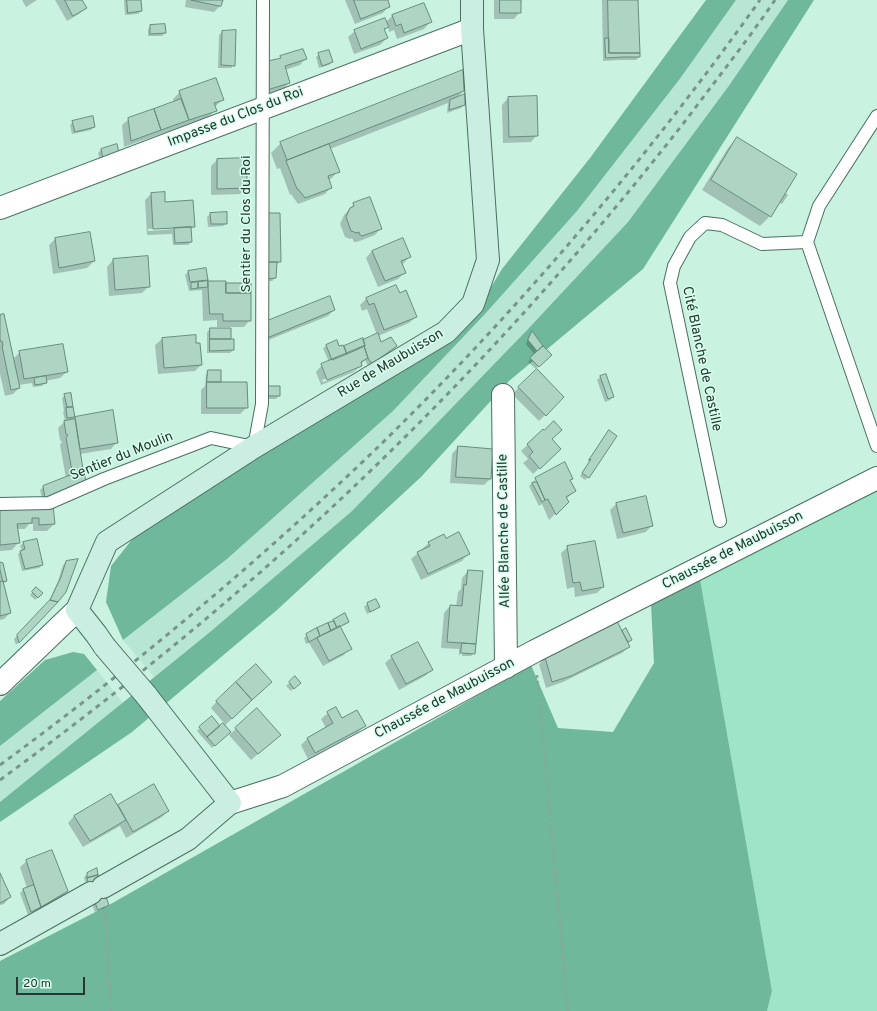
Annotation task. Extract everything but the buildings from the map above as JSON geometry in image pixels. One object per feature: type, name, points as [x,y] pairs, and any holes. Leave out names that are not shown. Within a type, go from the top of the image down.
[{"type":"street","name":"Rue de Maubuisson","points":[[76,610],[107,542],[254,447],[446,332],[473,304],[488,260],[472,29],[472,0]]},
{"type":"street","name":"Impasse du Clos du Roi","points":[[0,208],[472,29]]},
{"type":"street","name":"Allée Blanche de Castille","points":[[503,395],[506,667]]},
{"type":"street","name":"Chaussée de Maubuisson","points":[[230,803],[283,786],[535,651],[877,478]]},
{"type":"street","points":[[0,684],[76,610],[146,695],[230,803],[188,839],[100,897],[0,944]]},
{"type":"lane","name":"Sentier du Clos du Roi","points":[[254,447],[262,404],[263,0]]},
{"type":"lane","points":[[877,116],[819,206],[807,242],[877,446]]},
{"type":"lane","name":"Cité Blanche de Castille","points":[[720,521],[670,283],[674,266],[690,237],[705,224],[722,225],[762,244],[807,242]]},
{"type":"lane","name":"Sentier du Moulin","points":[[0,504],[49,503],[104,479],[211,438],[254,447]]},
{"type":"path","points":[[535,651],[568,1011]]},
{"type":"path","points":[[100,897],[111,1011]]},
{"type":"shaded area","points":[[706,0],[736,0],[679,80],[577,211],[485,314],[393,411],[227,559],[123,640],[106,602],[111,566],[142,527],[487,294],[502,269],[590,158]]},
{"type":"shaded area","points":[[736,0],[788,0],[728,87],[628,222],[528,329],[352,511],[210,632],[154,677],[123,640],[227,559],[393,411],[485,314],[577,211],[679,80]]},
{"type":"shaded area","points":[[788,0],[814,0],[643,269],[509,381],[421,477],[277,610],[132,732],[0,822],[0,802],[210,632],[352,511],[528,329],[628,222],[728,87]]},
{"type":"shaded area","points":[[877,488],[877,1011],[767,1011],[772,991],[700,579]]},
{"type":"shaded area","points":[[700,579],[772,991],[767,1011],[0,1011],[0,961],[109,905],[531,665],[558,728],[613,732],[654,663],[651,604]]},
{"type":"shaded area","points":[[73,652],[84,654],[97,670],[0,746],[0,701],[45,660]]},
{"type":"shaded area","points":[[97,670],[123,703],[0,802],[0,746]]},
{"type":"railway","points":[[0,765],[98,691],[193,614],[330,492],[427,398],[529,290],[578,234],[672,119],[760,0]]},
{"type":"railway","points":[[0,780],[139,674],[240,590],[329,510],[437,405],[541,294],[639,179],[686,120],[775,0]]}]
